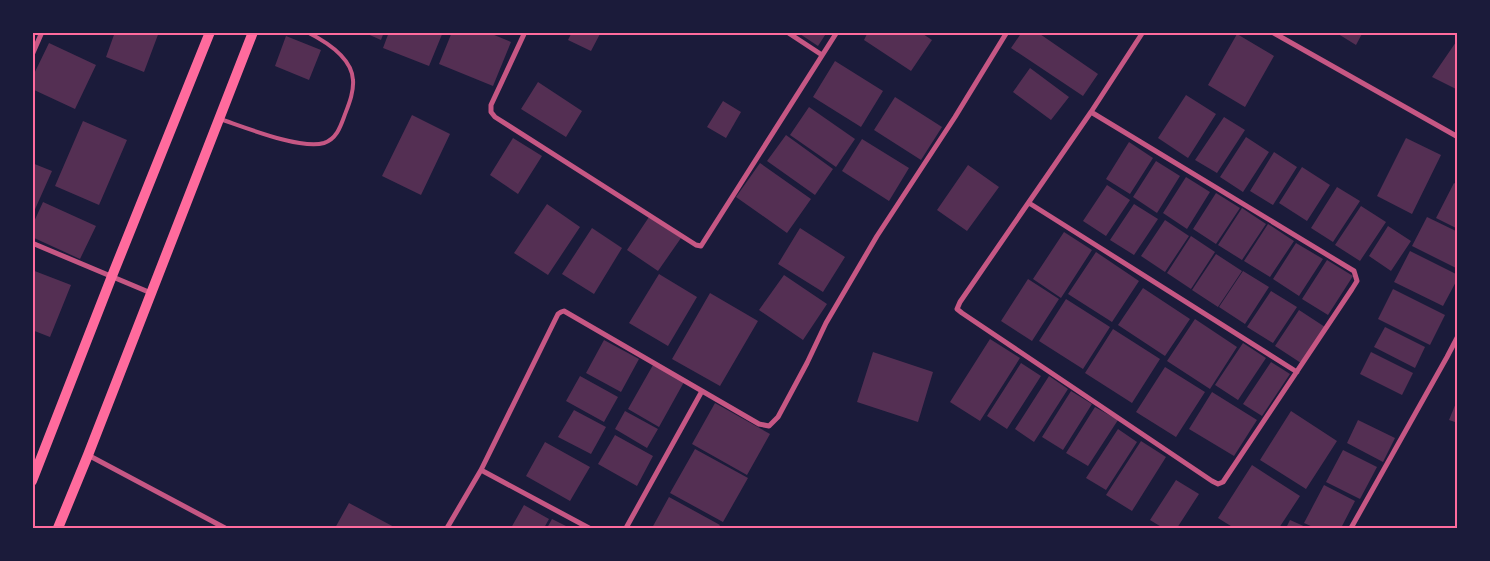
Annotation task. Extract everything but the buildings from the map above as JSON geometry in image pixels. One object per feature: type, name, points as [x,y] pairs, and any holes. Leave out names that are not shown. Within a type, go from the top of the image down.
[{"type":"main road","points":[[32,481],[210,32]]},
{"type":"main road","points":[[58,528],[253,32]]},
{"type":"street","points":[[32,55],[42,32]]},
{"type":"street","points":[[525,32],[491,105],[491,112],[495,117],[696,245],[701,246],[837,32]]},
{"type":"street","points":[[787,32],[822,55]]},
{"type":"street","points":[[447,528],[482,470],[558,314],[561,312],[759,424],[769,426],[778,417],[826,323],[877,236],[955,117],[1007,32]]},
{"type":"street","points":[[1091,112],[1354,271],[1357,281],[1352,289],[1223,482],[1218,484],[957,309],[1144,32]]},
{"type":"street","points":[[1272,32],[1458,137]]},
{"type":"street","points":[[1029,203],[1297,372]]},
{"type":"street","points":[[32,243],[152,293]]},
{"type":"street","points":[[1351,528],[1458,336]]},
{"type":"street","points":[[626,528],[702,391]]},
{"type":"street","points":[[88,455],[225,528]]},
{"type":"street","points":[[482,470],[589,528]]},
{"type":"lane","points":[[219,119],[307,146],[325,143],[338,133],[352,94],[353,79],[347,62],[335,50],[307,32]]}]
